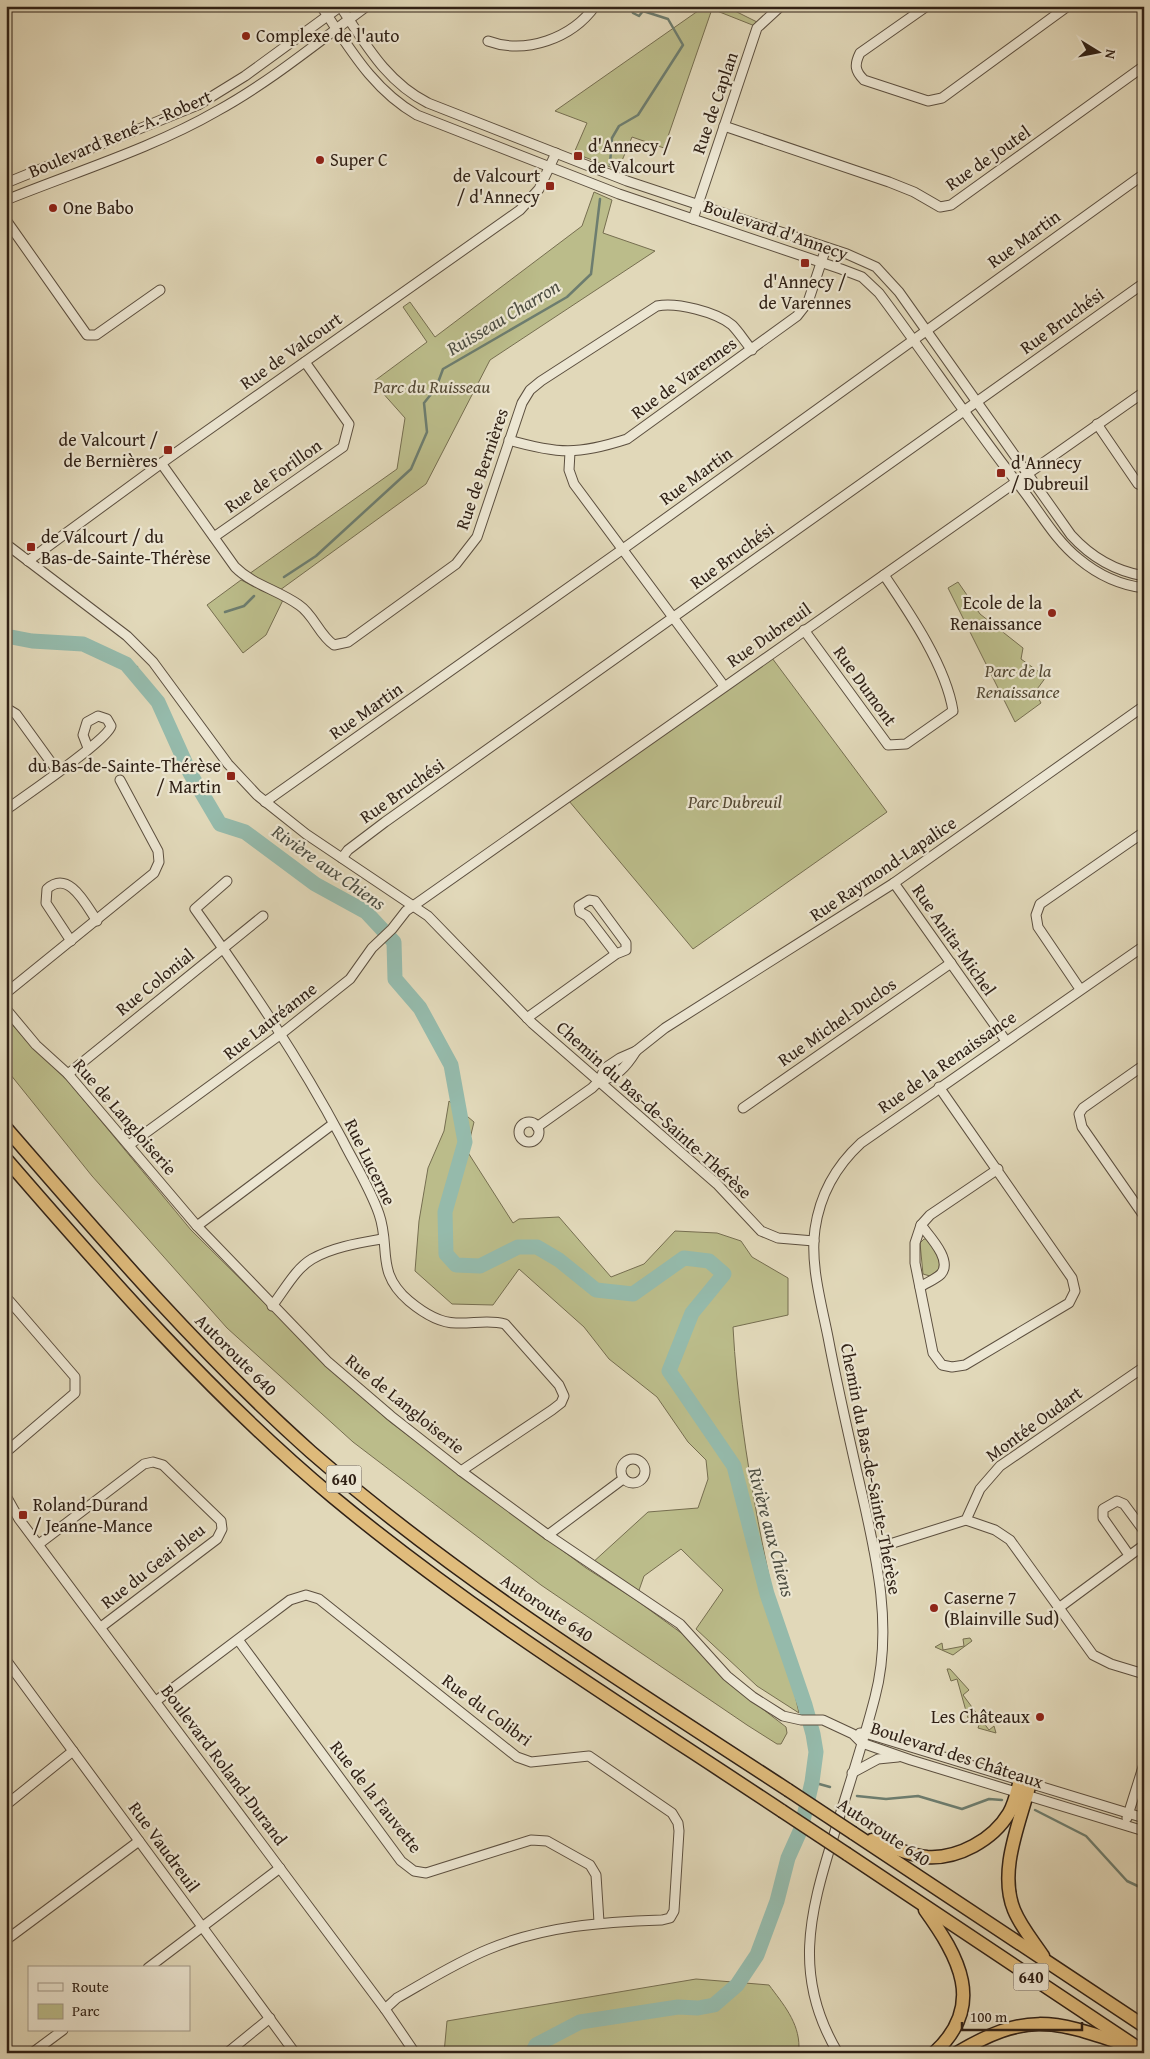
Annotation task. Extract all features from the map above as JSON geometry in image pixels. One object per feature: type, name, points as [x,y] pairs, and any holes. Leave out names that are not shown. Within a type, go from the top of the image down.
[{"type":"highway","name":"Autoroute 640","points":[[6,1128],[138,1280],[192,1337],[264,1408],[348,1483],[484,1586],[1144,2026]]},
{"type":"highway","name":"640","points":[[6,1159],[126,1297],[185,1360],[263,1436],[337,1501],[403,1553],[488,1615],[1143,2051]]},
{"type":"highway","points":[[853,1833],[919,1856],[951,1854],[972,1846],[992,1833],[1010,1811],[1024,1788]]},
{"type":"highway","points":[[1024,1788],[1009,1865],[1009,1891],[1020,1922],[1048,1963]]},
{"type":"highway","points":[[920,1903],[951,1948],[960,1968],[963,1987],[961,2009],[956,2024],[945,2042],[934,2053]]},
{"type":"highway","points":[[958,2053],[987,2036],[1008,2028],[1044,2023],[1084,2030],[1143,2051]]},
{"type":"street","name":"Boulevard d'Annecy","points":[[321,6],[373,81],[404,107],[430,121],[550,168],[855,274],[872,285],[1059,540],[1079,560],[1109,578],[1144,588]]},
{"type":"street","name":"Boulevard d'Annecy","points":[[340,6],[381,66],[397,83],[413,95],[440,108],[627,181],[860,258],[880,271],[977,402],[1064,527],[1084,549],[1111,566],[1144,576]]},
{"type":"street","name":"Boulevard René-A.-Robert","points":[[6,183],[198,105],[240,79],[340,6]]},
{"type":"street","name":"Boulevard René-A.-Robert","points":[[6,200],[156,140],[206,117],[246,93],[367,6]]},
{"type":"street","points":[[488,41],[512,46],[550,41],[584,19],[596,6]]},
{"type":"street","name":"Rue de Caplan","points":[[693,219],[757,28],[781,6]]},
{"type":"street","points":[[927,6],[860,54],[855,63],[856,73],[864,80],[928,101],[942,98],[1068,6]]},
{"type":"street","name":"Rue de Joutel","points":[[724,126],[872,175],[914,192],[940,207],[951,205],[1144,66]]},
{"type":"street","name":"Rue de Valcourt","points":[[28,561],[161,463],[525,206],[540,189],[556,153]]},
{"type":"street","name":"Rue Martin","points":[[265,802],[623,549],[912,339],[1144,174]]},
{"type":"street","points":[[6,220],[87,335],[96,335],[160,290]]},
{"type":"street","name":"Rue de Varennes","points":[[509,440],[547,450],[570,452],[596,449],[627,439],[797,316],[808,302],[826,248]]},
{"type":"street","name":"Rue Bruchési","points":[[342,858],[348,850],[371,833],[1144,282]]},
{"type":"street","name":"Rue de Bernières","points":[[161,463],[244,576],[299,605],[308,613],[327,641],[334,645],[348,642],[456,564],[477,537],[522,403],[530,390],[657,306],[679,305],[724,320],[734,327],[752,350]]},
{"type":"street","name":"Rue de Forillon","points":[[214,537],[343,446],[349,424],[305,362]]},
{"type":"street","name":"Rue Dubreuil","points":[[414,906],[1016,482],[1026,473],[1144,392]]},
{"type":"street","points":[[1097,424],[1138,484],[1144,486]]},
{"type":"street","points":[[570,452],[569,470],[574,484],[724,686]]},
{"type":"street","name":"Chemin du Bas-de-Sainte-Thérèse","points":[[6,544],[138,645],[174,687],[233,770],[265,802],[434,922],[527,1018],[722,1188],[761,1231],[778,1238],[814,1241],[823,1313],[874,1549],[881,1595],[883,1649],[878,1687],[815,1898],[810,1933],[810,1963],[816,1998],[826,2029],[838,2053]]},
{"type":"street","name":"Rue Dumont","points":[[804,630],[888,745],[906,744],[953,711],[950,692],[913,618],[884,575]]},
{"type":"street","name":"Rue Raymond-Lapalice","points":[[537,1127],[599,1081],[613,1078],[626,1066],[636,1051],[665,1028],[810,938],[894,882],[1144,706]]},
{"type":"street","points":[[6,708],[16,714],[58,772]]},
{"type":"street","points":[[6,810],[88,748]]},
{"type":"street","points":[[6,993],[154,873],[159,862],[158,851],[120,780]]},
{"type":"street","points":[[1080,989],[1038,927],[1036,915],[1040,904],[1144,832]]},
{"type":"street","name":"Rue Lucerne","points":[[227,881],[195,909],[282,1034],[334,1124],[380,1216],[386,1271],[397,1289],[409,1301],[440,1320],[454,1324],[483,1322],[505,1324],[559,1385],[564,1396],[561,1403],[552,1410],[461,1471]]},
{"type":"street","points":[[71,941],[46,903],[47,889],[53,884],[60,882],[72,886],[97,921]]},
{"type":"street","name":"Rue Anita-Michel","points":[[894,882],[1006,1041]]},
{"type":"street","points":[[527,1018],[616,954],[626,950],[626,944],[595,901],[589,900],[579,906],[580,912],[587,916],[616,954]]},
{"type":"street","name":"Rue Lauréanne","points":[[129,1145],[282,1034],[350,979],[406,911],[414,906]]},
{"type":"street","name":"Rue Colonial","points":[[68,1074],[263,916]]},
{"type":"street","name":"Rue de la Renaissance","points":[[814,1241],[818,1212],[823,1195],[843,1162],[867,1138],[1144,946]]},
{"type":"street","name":"Rue Michel-Duclos","points":[[743,1108],[951,963]]},
{"type":"street","name":"Rue de Langloiserie","points":[[6,1009],[36,1045],[68,1074],[197,1226],[272,1306],[328,1362],[391,1416],[461,1471],[548,1535],[680,1624],[727,1676],[753,1696],[783,1716],[802,1720],[824,1720],[853,1734]]},
{"type":"street","points":[[1144,1066],[1083,1108],[1080,1114],[1082,1127],[1144,1216]]},
{"type":"street","points":[[940,1087],[998,1169],[1072,1278],[1075,1290],[1068,1303],[965,1365],[952,1368],[942,1365],[933,1353],[915,1263],[915,1243],[921,1225],[930,1215],[998,1169]]},
{"type":"street","points":[[197,1226],[334,1124]]},
{"type":"street","points":[[920,1287],[941,1274],[944,1266],[944,1257],[921,1225]]},
{"type":"street","points":[[272,1306],[298,1272],[311,1260],[354,1244],[382,1239]]},
{"type":"street","points":[[6,1297],[75,1377],[76,1384],[75,1393],[6,1452]]},
{"type":"street","name":"Montée Oudart","points":[[966,1520],[980,1488],[1000,1466],[1144,1367]]},
{"type":"street","name":"Rue du Geai Bleu","points":[[39,1544],[144,1464],[153,1462],[163,1465],[220,1521],[222,1529],[217,1539],[100,1627]]},
{"type":"street","points":[[548,1535],[623,1478]]},
{"type":"street","name":"Boulevard Roland-Durand","points":[[6,1496],[10,1513],[39,1544],[385,2009],[415,2053]]},
{"type":"street","points":[[1129,1555],[1103,1518],[1103,1509],[1117,1501],[1124,1504],[1144,1531]]},
{"type":"street","points":[[874,1549],[966,1520],[995,1530],[1010,1540],[1094,1655],[1111,1664],[1144,1674]]},
{"type":"street","points":[[1060,1607],[1144,1545]]},
{"type":"street","name":"Rue du Colibri","points":[[156,1701],[290,1600],[306,1595],[319,1599],[517,1756],[532,1762],[589,1756],[672,1813],[678,1823],[679,1831],[674,1911],[670,1918],[662,1920],[599,1922],[557,1929],[489,1948],[406,1993],[385,2009]]},
{"type":"street","name":"Rue de la Fauvette","points":[[239,1640],[401,1861],[414,1871],[426,1873],[531,1840],[547,1841],[590,1865],[596,1875],[599,1922]]},
{"type":"street","name":"Rue Vaudreuil","points":[[6,1660],[295,2053]]},
{"type":"street","name":"Boulevard des Châteaux","points":[[853,1734],[865,1733],[1144,1831]]},
{"type":"street","name":"Boulevard des Châteaux","points":[[853,1734],[862,1742],[911,1760],[1144,1818]]},
{"type":"street","points":[[6,1805],[73,1750]]},
{"type":"street","points":[[852,1773],[883,1757],[911,1760]]},
{"type":"street","points":[[1125,1825],[1144,1764]]},
{"type":"street","points":[[6,1940],[139,1841]]},
{"type":"street","points":[[151,1966],[280,1868]]},
{"type":"street","points":[[227,2053],[270,2018]]},
{"type":"street","points":[[32,2053],[60,2032]]},
{"type":"green space","points":[[705,6],[725,6],[761,24],[760,28],[712,9],[664,148],[632,137],[618,170],[574,153],[587,123],[555,111]]},
{"type":"green space","name":"Parc du Ruisseau","points":[[594,192],[612,200],[603,233],[655,251],[490,360],[426,484],[280,590],[249,574],[397,469],[405,418],[373,382],[427,342],[403,307],[410,302],[435,337],[582,226]]},
{"type":"green space","points":[[241,580],[283,600],[266,635],[243,653],[207,605]]},
{"type":"green space","name":"Parc de la Renaissance","points":[[958,582],[980,614],[1023,648],[1021,659],[1046,677],[1035,692],[1041,703],[1015,722],[948,588]]},
{"type":"green space","name":"Parc Dubreuil","points":[[772,658],[887,812],[693,949],[569,801]]},
{"type":"green space","points":[[6,1017],[29,1044],[68,1081],[191,1230],[329,1367],[390,1422],[586,1568],[636,1600],[684,1635],[725,1680],[786,1727],[787,1733],[781,1744],[777,1744],[747,1725],[541,1585],[353,1442],[227,1328],[92,1176],[6,1069]]},
{"type":"green space","points":[[449,1101],[474,1122],[467,1151],[513,1223],[519,1219],[559,1217],[611,1277],[644,1264],[675,1231],[717,1233],[741,1241],[752,1257],[788,1278],[788,1315],[733,1327],[742,1425],[758,1522],[799,1713],[757,1686],[696,1629],[723,1590],[681,1549],[644,1576],[637,1596],[591,1564],[648,1512],[698,1508],[708,1479],[706,1460],[688,1442],[657,1397],[609,1359],[584,1327],[519,1269],[493,1305],[452,1304],[415,1271],[419,1221],[428,1168],[444,1131]]},
{"type":"green space","points":[[924,1239],[928,1239],[940,1258],[939,1269],[930,1276],[923,1274],[920,1243]]},
{"type":"green space","points":[[970,1638],[972,1641],[953,1655],[935,1647],[942,1643],[943,1650],[964,1646],[963,1639]]},
{"type":"green space","points":[[947,1669],[950,1669],[969,1690],[963,1695],[989,1730],[994,1726],[996,1733],[978,1728],[980,1722],[968,1718],[957,1679],[951,1681]]},
{"type":"green space","points":[[696,1979],[769,1985],[785,2006],[793,2021],[799,2047],[792,2053],[444,2053],[447,2021]]},
{"type":"waterway","name":"Ruisseau Charron","points":[[610,164],[612,138],[619,126],[638,115],[683,45],[668,19],[643,11],[639,16],[633,13],[630,6]]},
{"type":"waterway","name":"Ruisseau Charron","points":[[284,577],[316,556],[411,469],[427,432],[424,403],[436,388],[443,369],[567,297],[591,274],[600,199]]},
{"type":"waterway","name":"Ruisseau Charron","points":[[225,612],[244,606],[254,596]]},
{"type":"waterway","name":"Rivière aux Chiens","points":[[6,636],[32,641],[83,644],[126,664],[158,702],[190,773],[220,824],[245,832],[315,884],[366,912],[394,942],[395,979],[420,1008],[451,1065],[465,1142],[445,1212],[446,1254],[456,1265],[480,1266],[518,1247],[537,1247],[559,1260],[596,1290],[633,1294],[684,1258],[709,1261],[724,1274],[692,1313],[669,1371],[734,1466],[767,1594],[805,1705],[816,1752],[812,1782],[801,1829],[788,1858],[777,1901],[757,1955],[737,1985],[714,2005],[698,2008],[678,2007],[580,2022],[536,2045],[532,2053]]},
{"type":"waterway","name":"Ruisseau Charron","points":[[132,670],[137,667]]},
{"type":"waterway","points":[[812,1782],[830,1787]]},
{"type":"waterway","points":[[857,1796],[886,1799],[918,1796],[962,1809],[989,1799],[1002,1800]]},
{"type":"waterway","points":[[1035,1810],[1086,1836],[1127,1881],[1144,1889]]},
{"type":"place","name":"Complexe de l'auto","points":[[246,36]]},
{"type":"place","name":"d'Annecy / de Valcourt","points":[[578,156]]},
{"type":"place","name":"Super C","points":[[320,160]]},
{"type":"place","name":"de Valcourt / d'Annecy","points":[[550,186]]},
{"type":"place","name":"One Babo","points":[[53,208]]},
{"type":"place","name":"d'Annecy / de Varennes","points":[[805,263]]},
{"type":"place","name":"de Valcourt / de Bernières","points":[[168,450]]},
{"type":"place","name":"d'Annecy / Dubreuil","points":[[1001,473]]},
{"type":"place","name":"de Valcourt / du Bas-de-Sainte-Thérèse","points":[[31,547]]},
{"type":"place","name":"Ecole de la Renaissance","points":[[1052,613]]},
{"type":"place","name":"du Bas-de-Sainte-Thérèse / Martin","points":[[231,776]]},
{"type":"place","name":"Roland-Durand / Jeanne-Mance","points":[[23,1515]]},
{"type":"place","name":"Caserne 7 (Blainville Sud)","points":[[934,1608]]},
{"type":"place","name":"Les Châteaux","points":[[1040,1717]]}]
